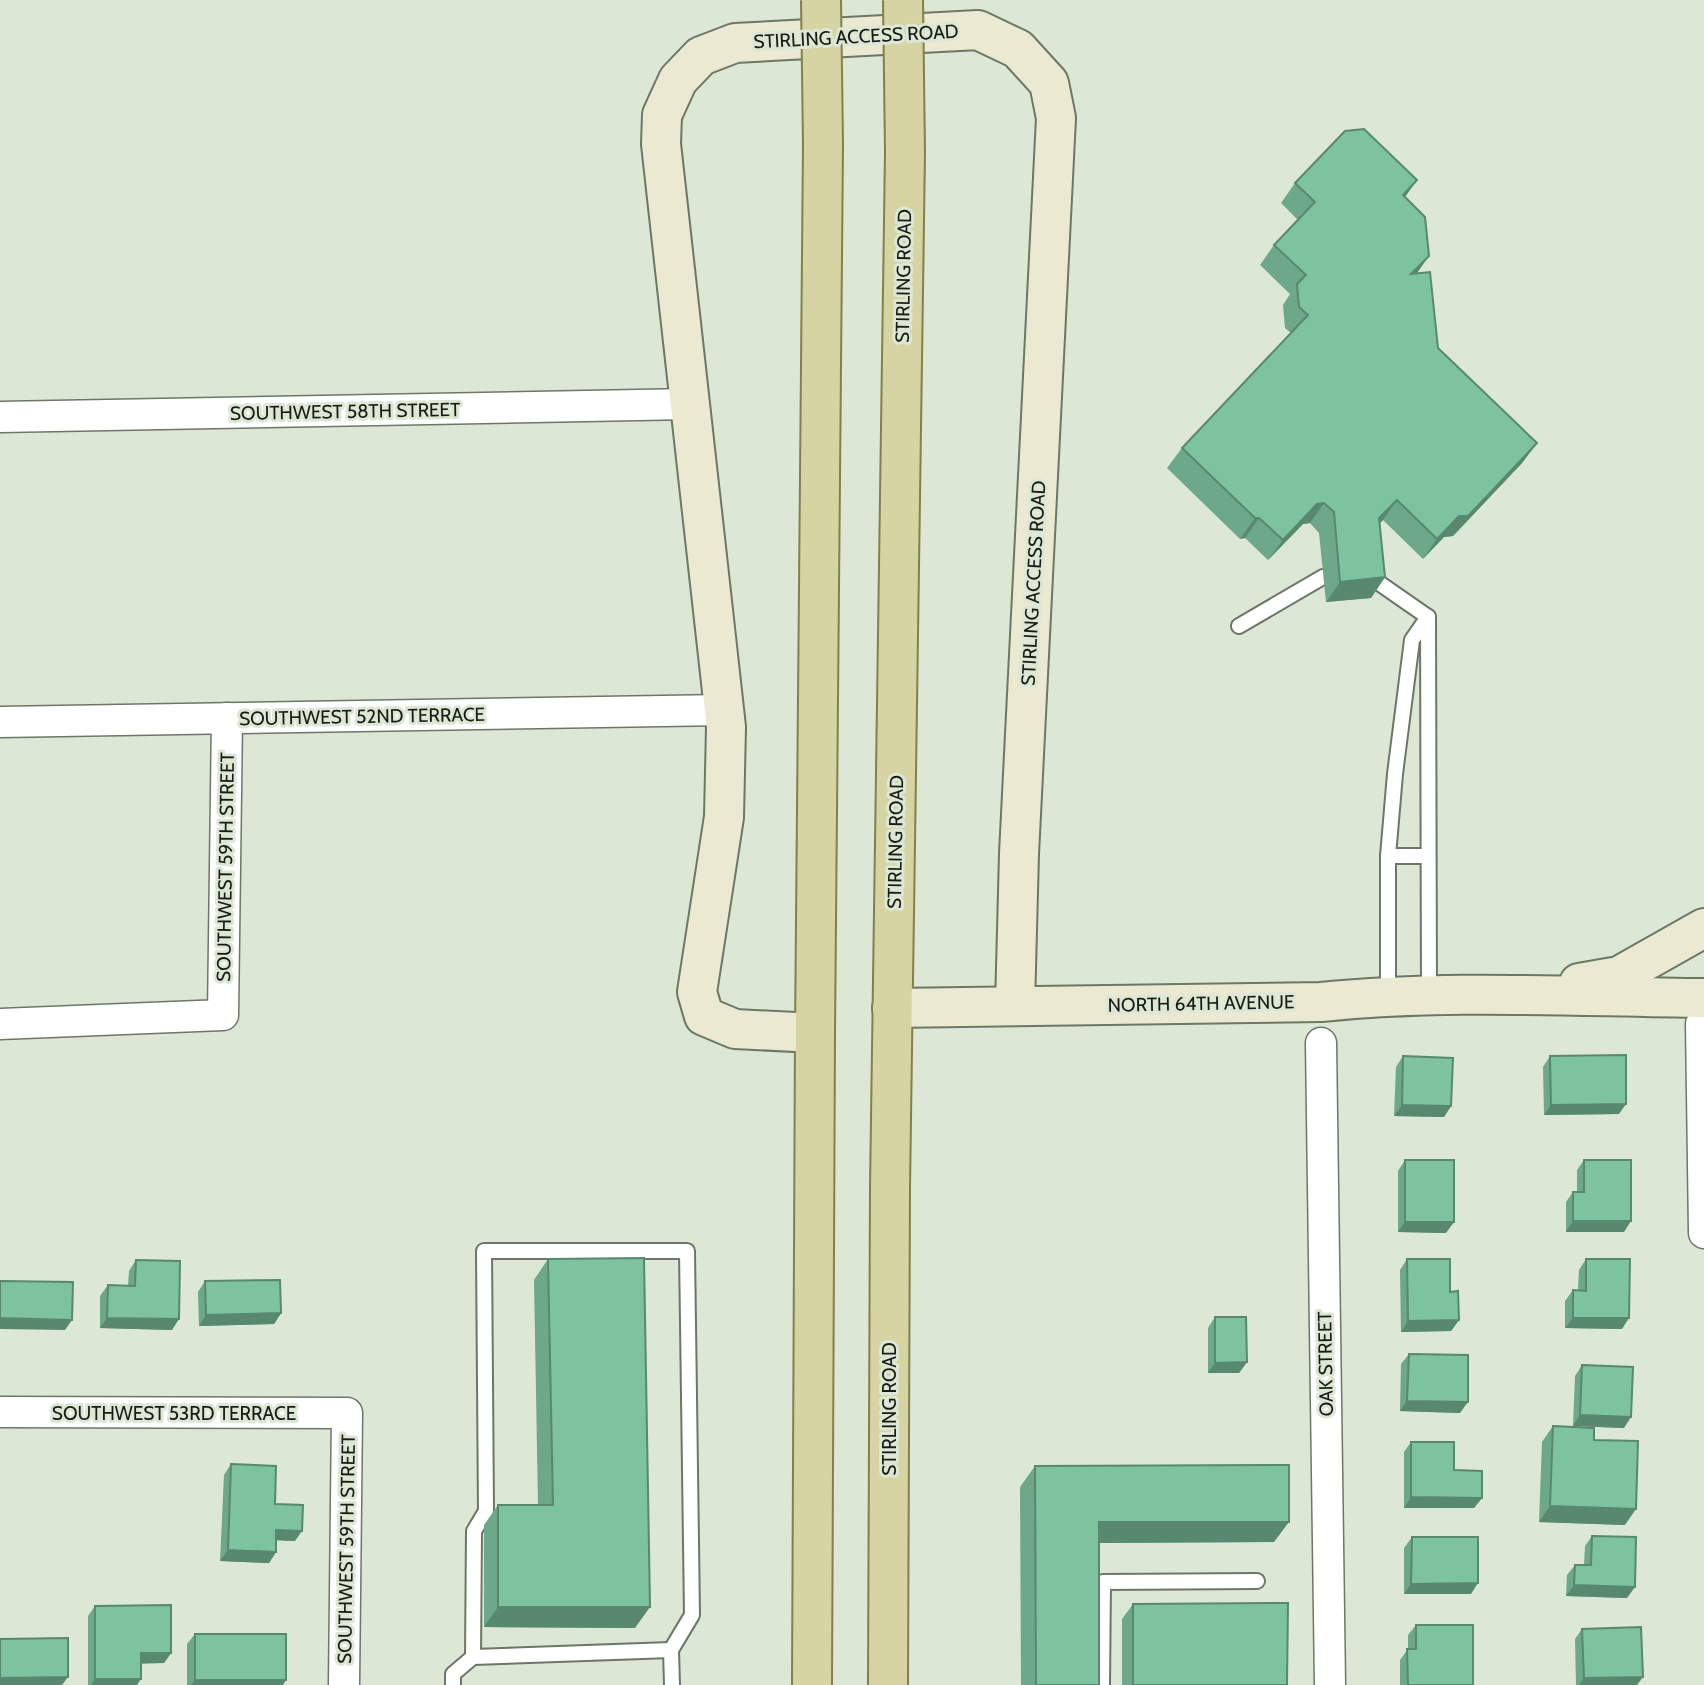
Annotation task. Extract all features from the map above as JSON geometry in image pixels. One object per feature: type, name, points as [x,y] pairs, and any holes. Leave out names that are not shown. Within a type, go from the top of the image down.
[{"type":"main road","points":[[812,1685],[823,144],[821,0]]},
{"type":"main road","name":"STIRLING ROAD","points":[[888,1685],[892,1008],[905,152],[903,0]]},
{"type":"street","name":"STIRLING ACCESS ROAD","points":[[815,1033],[735,1029],[704,1016],[697,992],[724,817],[726,727],[661,144],[662,115],[678,80],[701,56],[735,43],[978,30],[1018,49],[1049,83],[1056,118],[1019,854],[1015,1006]]},
{"type":"street","name":"SOUTHWEST 58TH STREET","points":[[0,417],[690,404]]},
{"type":"street","name":"SOUTHWEST 52ND TERRACE","points":[[0,722],[724,710]]},
{"type":"street","name":"SOUTHWEST 59TH STREET","points":[[0,1024],[223,1015],[227,718]]},
{"type":"street","name":"NORTH 64TH AVENUE","points":[[1508,996],[1619,976],[1704,928]]},
{"type":"street","name":"NORTH 64TH AVENUE","points":[[892,1008],[1321,1002],[1388,995],[1429,995],[1508,996],[1703,1015]]},
{"type":"street","points":[[1703,1015],[1704,1233]]},
{"type":"street","name":"OAK STREET","points":[[1321,1043],[1329,1685]]},
{"type":"street","name":"SOUTHWEST 53RD TERRACE","points":[[0,1412],[347,1413]]},
{"type":"street","name":"SOUTHWEST 59TH STREET","points":[[344,1685],[347,1413]]},
{"type":"lane","points":[[1369,576],[1428,617]]},
{"type":"lane","points":[[1239,626],[1324,577]]},
{"type":"lane","points":[[1428,617],[1429,995]]},
{"type":"lane","points":[[1388,995],[1388,856],[1395,774],[1412,640],[1428,617]]},
{"type":"lane","points":[[1388,856],[1428,856]]},
{"type":"lane","points":[[473,1657],[474,1531],[486,1511],[484,1251],[687,1251],[692,1615],[671,1650],[672,1685]]},
{"type":"lane","points":[[1102,1685],[1103,1582],[1256,1581]]},
{"type":"lane","points":[[453,1685],[453,1674],[473,1657],[671,1650]]},
{"type":"building","points":[[1364,129],[1417,180],[1403,195],[1425,217],[1429,256],[1411,274],[1430,272],[1438,348],[1537,443],[1468,516],[1459,516],[1437,539],[1397,500],[1379,518],[1385,577],[1340,582],[1334,512],[1324,503],[1317,504],[1283,540],[1259,518],[1255,518],[1182,448],[1308,315],[1299,307],[1297,284],[1306,275],[1274,245],[1315,202],[1295,183],[1345,131]]},
{"type":"building","points":[[1626,1055],[1626,1104],[1551,1105],[1550,1056]]},
{"type":"building","points":[[1403,1056],[1453,1058],[1451,1106],[1402,1105]]},
{"type":"building","points":[[1405,1160],[1454,1160],[1454,1222],[1405,1222]]},
{"type":"building","points":[[1584,1160],[1631,1160],[1631,1221],[1573,1221],[1573,1192],[1584,1192]]},
{"type":"building","points":[[644,1258],[650,1607],[498,1607],[498,1505],[553,1505],[548,1259]]},
{"type":"building","points":[[1407,1259],[1450,1259],[1450,1292],[1458,1291],[1459,1320],[1408,1321]]},
{"type":"building","points":[[1586,1259],[1630,1259],[1629,1318],[1573,1318],[1573,1290],[1586,1291]]},
{"type":"building","points":[[136,1260],[180,1261],[179,1319],[107,1318],[108,1285],[135,1286]]},
{"type":"building","points":[[280,1280],[281,1313],[206,1315],[205,1281]]},
{"type":"building","points":[[0,1281],[73,1282],[72,1320],[0,1318]]},
{"type":"building","points":[[1215,1317],[1246,1317],[1247,1362],[1215,1363]]},
{"type":"building","points":[[1409,1354],[1468,1355],[1468,1402],[1407,1401]]},
{"type":"building","points":[[1582,1365],[1633,1367],[1631,1417],[1580,1415]]},
{"type":"building","points":[[1553,1426],[1594,1428],[1594,1440],[1638,1441],[1636,1509],[1550,1506]]},
{"type":"building","points":[[1411,1442],[1454,1442],[1454,1470],[1482,1471],[1482,1498],[1411,1497]]},
{"type":"building","points":[[231,1464],[276,1466],[275,1504],[303,1505],[302,1531],[276,1530],[276,1552],[228,1550]]},
{"type":"building","points":[[1289,1465],[1289,1522],[1099,1522],[1099,1685],[1036,1685],[1035,1466]]},
{"type":"building","points":[[1592,1536],[1636,1537],[1635,1587],[1574,1585],[1575,1565],[1591,1565]]},
{"type":"building","points":[[1412,1537],[1478,1537],[1478,1583],[1411,1584]]},
{"type":"building","points":[[1288,1603],[1287,1685],[1133,1685],[1133,1604]]},
{"type":"building","points":[[171,1605],[171,1653],[141,1653],[141,1679],[95,1679],[95,1606]]},
{"type":"building","points":[[1416,1625],[1473,1625],[1473,1685],[1408,1685],[1407,1649],[1416,1649]]},
{"type":"building","points":[[1641,1627],[1643,1677],[1584,1678],[1582,1629]]},
{"type":"building","points":[[195,1634],[286,1634],[286,1680],[195,1680]]},
{"type":"building","points":[[68,1638],[68,1677],[0,1678],[0,1639]]}]
